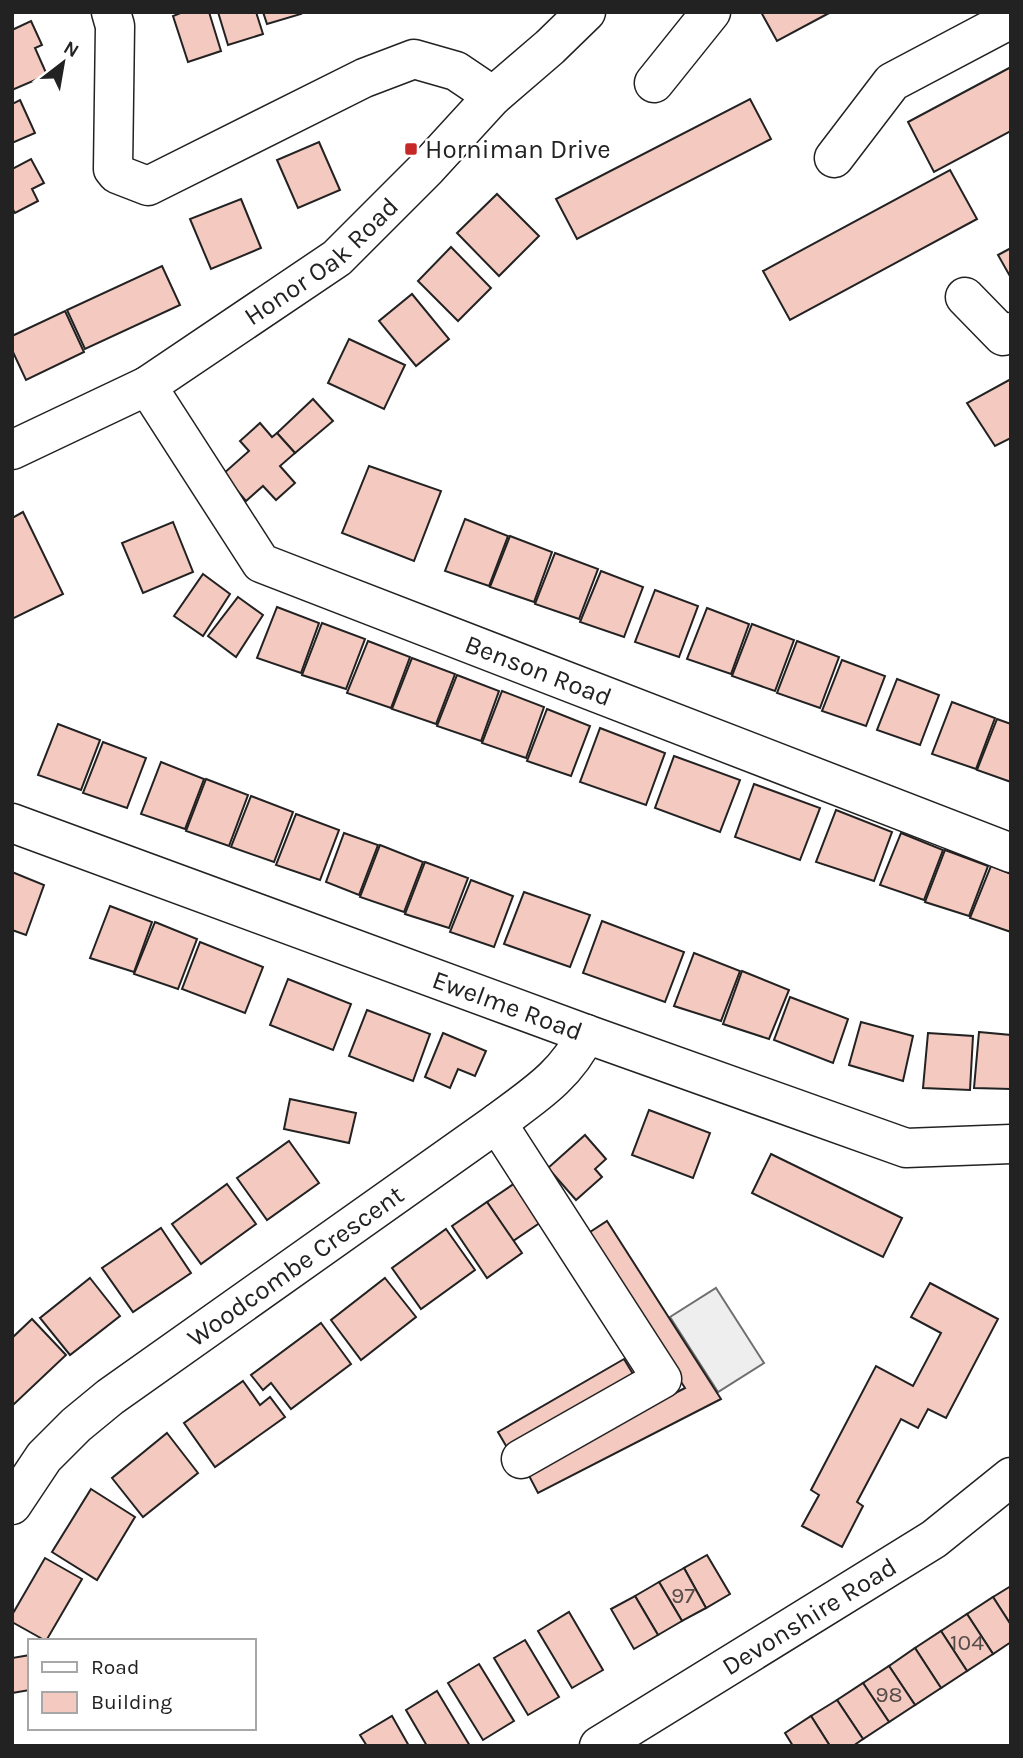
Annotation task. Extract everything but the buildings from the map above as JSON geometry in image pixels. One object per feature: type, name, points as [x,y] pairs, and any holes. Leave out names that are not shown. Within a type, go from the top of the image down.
[{"type":"street","points":[[111,12],[115,26],[113,169],[117,174],[148,186],[364,78],[414,59],[456,71],[493,96]]},
{"type":"street","name":"Honor Oak Road","points":[[12,450],[147,386],[337,258],[428,169],[493,96],[586,12]]},
{"type":"street","points":[[654,83],[711,12]]},
{"type":"street","points":[[834,158],[892,82],[1011,19]]},
{"type":"street","points":[[965,298],[1003,336],[1011,332]]},
{"type":"street","name":"Benson Road","points":[[147,386],[261,564],[1011,853]]},
{"type":"street","name":"Ewelme Road","points":[[12,823],[586,1034],[906,1148],[1011,1144]]},
{"type":"street","name":"Woodcombe Crescent","points":[[12,1505],[44,1457],[76,1425],[110,1397],[551,1082],[576,1054],[586,1034]]},
{"type":"street","points":[[497,1123],[662,1379],[521,1459]]},
{"type":"street","name":"Devonshire Road","points":[[599,1746],[934,1539],[1011,1477]]},
{"type":"shaded area","points":[[716,1288],[764,1363],[718,1392],[670,1317]]},
{"type":"place","name":"Horniman Drive","points":[[411,149]]}]
